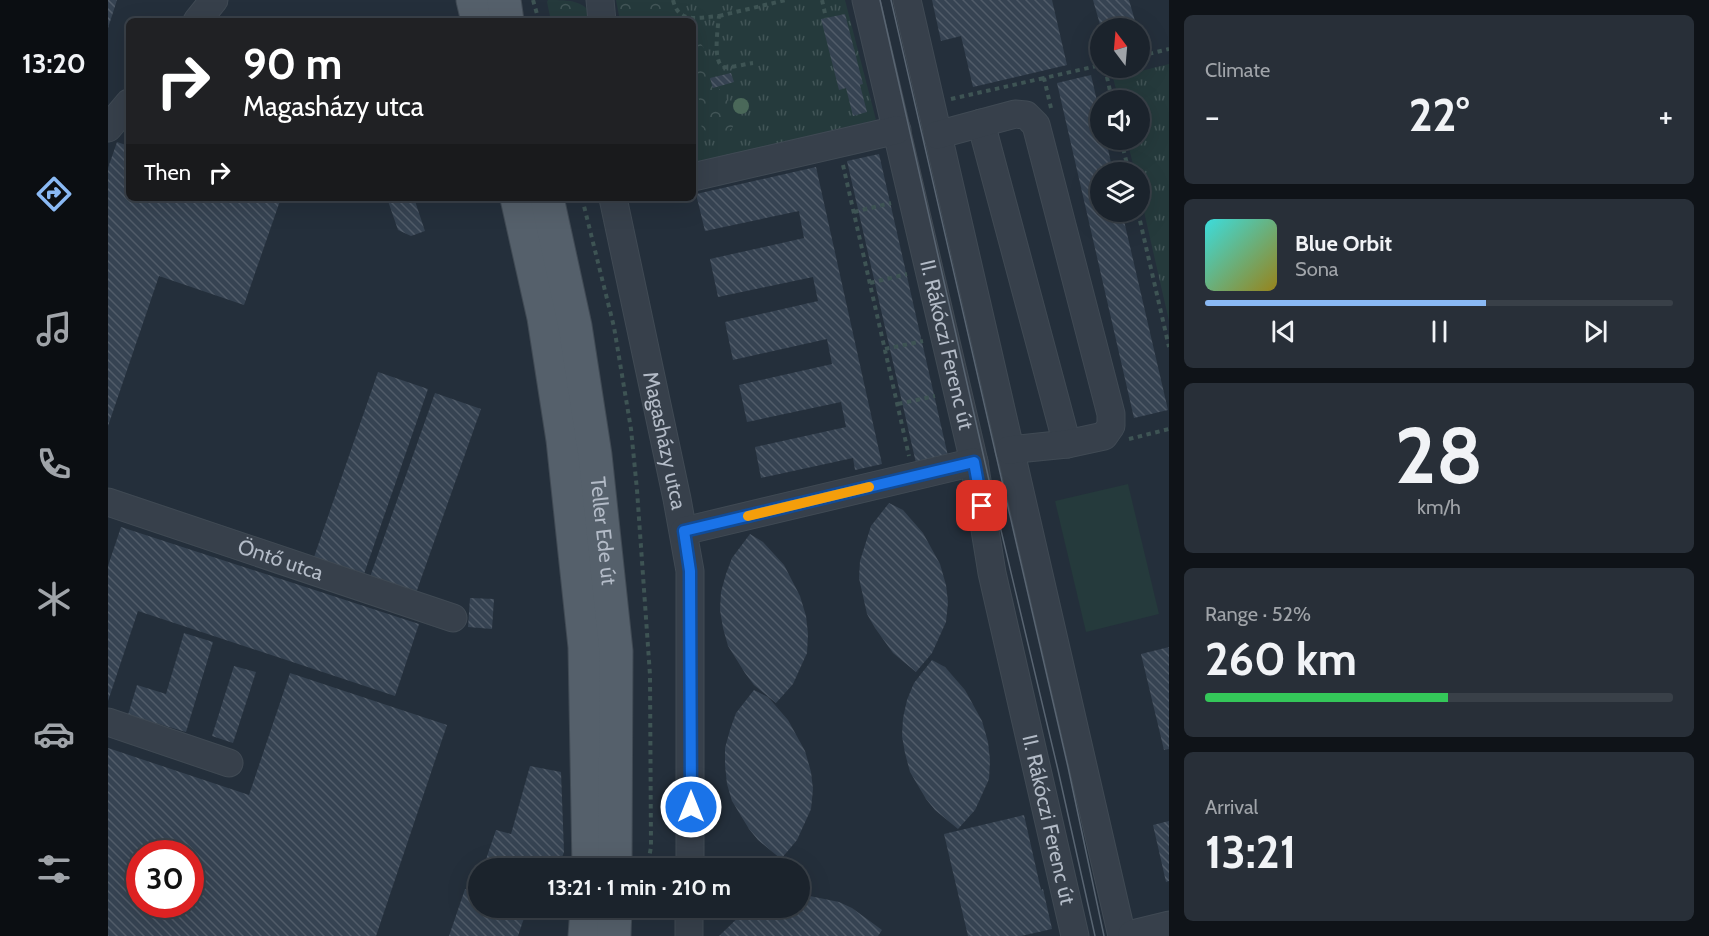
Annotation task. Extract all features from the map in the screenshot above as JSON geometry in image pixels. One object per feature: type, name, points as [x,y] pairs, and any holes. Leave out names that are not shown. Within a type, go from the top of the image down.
[{"type":"main road","points":[[473,0],[477,18]]},
{"type":"main road","points":[[504,0],[507,18]]},
{"type":"main road","name":"Teller Ede út","points":[[518,201],[544,318],[564,440],[585,647],[589,858]]},
{"type":"main road","name":"Teller Ede út","points":[[548,201],[575,326],[595,454],[616,651],[615,858]]},
{"type":"main road","points":[[585,936],[586,918]]},
{"type":"main road","points":[[614,936],[615,918]]},
{"type":"street","points":[[199,18],[214,0]]},
{"type":"street","points":[[600,0],[602,18]]},
{"type":"street","name":"II. Rákóczi Ferenc út","points":[[866,0],[974,462],[992,573],[1075,936]]},
{"type":"street","name":"II. Rákóczi Ferenc út","points":[[907,0],[1009,450],[1127,935]]},
{"type":"street","points":[[108,128],[126,107]]},
{"type":"street","points":[[937,135],[1015,114],[1026,115],[1036,125],[1111,414],[1111,426],[1104,436],[1068,444],[1009,450]]},
{"type":"street","points":[[981,123],[1068,444]]},
{"type":"street","points":[[696,176],[897,130]]},
{"type":"street","name":"Magasházy utca","points":[[614,201],[684,531],[974,462]]},
{"type":"street","name":"Öntő utca","points":[[110,507],[453,618]]},
{"type":"street","points":[[684,531],[690,571],[690,858]]},
{"type":"street","points":[[108,722],[229,763]]},
{"type":"street","points":[[689,918],[689,936]]},
{"type":"street","points":[[1127,935],[1169,925]]},
{"type":"path","points":[[533,0],[537,18]]},
{"type":"path","points":[[673,0],[675,11],[690,18],[719,16],[786,0]]},
{"type":"path","points":[[822,0],[826,18]]},
{"type":"path","points":[[719,16],[717,62],[723,67],[753,63]]},
{"type":"path","points":[[1150,54],[1169,49]]},
{"type":"path","points":[[946,100],[1044,78]]},
{"type":"path","points":[[838,143],[914,477]]},
{"type":"path","points":[[583,201],[614,327],[631,429],[650,675],[651,847],[649,858]]},
{"type":"path","points":[[854,212],[893,202]]},
{"type":"path","points":[[1140,222],[1169,347]]},
{"type":"path","points":[[870,283],[909,274]]},
{"type":"path","points":[[885,349],[924,341]]},
{"type":"path","points":[[898,404],[937,396]]},
{"type":"green space","points":[[548,0],[577,3],[587,9],[591,18],[550,18]]},
{"type":"green space","points":[[616,0],[666,0],[669,9],[680,18],[619,18]]},
{"type":"green space","points":[[625,0],[845,0],[876,120],[696,162],[696,18],[628,18]]},
{"type":"green space","points":[[696,37],[704,48],[707,72],[731,105],[736,119],[732,128],[723,135],[711,134],[702,129],[700,102],[696,93]]},
{"type":"green space","points":[[1169,64],[1169,321],[1146,222],[1150,222],[1150,162],[1132,162],[1130,150],[1150,150],[1150,90],[1116,90],[1113,78],[1150,78],[1150,69]]},
{"type":"green space","points":[[1128,484],[1159,614],[1086,632],[1055,501]]},
{"type":"building","points":[[108,0],[117,0],[108,28]]},
{"type":"building","points":[[932,0],[1052,0],[1067,65],[973,87],[961,36],[941,41]]},
{"type":"building","points":[[1093,0],[1129,0],[1134,18],[1098,18]]},
{"type":"building","points":[[845,14],[863,84],[860,85],[867,112],[853,116],[846,88],[839,90],[821,19]]},
{"type":"building","points":[[731,73],[734,82],[713,88],[710,78]]},
{"type":"building","points":[[1090,75],[1092,78],[1094,90],[1090,90],[1090,150],[1108,150],[1111,162],[1090,162],[1090,222],[1124,222],[1168,410],[1134,418],[1057,83]]},
{"type":"building","points":[[117,142],[126,145],[126,201],[280,201],[244,305],[159,276],[108,426],[108,168]]},
{"type":"building","points":[[879,154],[948,456],[916,463],[847,161]]},
{"type":"building","points":[[816,167],[882,464],[855,470],[853,458],[761,478],[755,447],[846,427],[841,402],[747,422],[739,385],[832,364],[827,339],[733,360],[725,322],[818,301],[813,277],[718,297],[710,259],[804,238],[799,211],[705,231],[696,194]]},
{"type":"building","points":[[388,201],[415,201],[425,231],[411,236],[398,230]]},
{"type":"building","points":[[378,372],[428,389],[364,574],[314,557]]},
{"type":"building","points":[[435,393],[481,409],[416,593],[370,577]]},
{"type":"building","points":[[889,503],[903,510],[923,533],[940,564],[946,585],[948,602],[946,622],[932,653],[916,672],[893,653],[875,628],[867,614],[859,578],[860,561],[871,526]]},
{"type":"building","points":[[121,527],[419,624],[395,696],[138,611],[108,701],[108,566]]},
{"type":"building","points":[[750,534],[763,542],[784,565],[800,596],[806,616],[807,653],[793,684],[776,703],[754,685],[728,646],[720,610],[721,592],[732,558]]},
{"type":"building","points":[[470,598],[494,599],[492,629],[468,627]]},
{"type":"building","points":[[184,633],[213,642],[186,732],[128,715],[137,685],[166,694]]},
{"type":"building","points":[[1169,647],[1169,749],[1164,750],[1141,654]]},
{"type":"building","points":[[932,660],[945,667],[965,690],[982,721],[988,742],[989,779],[975,810],[958,829],[935,810],[926,799],[910,772],[902,736],[907,700],[914,683]]},
{"type":"building","points":[[234,666],[256,672],[233,743],[212,736]]},
{"type":"building","points":[[290,673],[447,725],[376,936],[108,936],[108,748],[249,795]]},
{"type":"building","points":[[754,690],[768,697],[788,720],[805,751],[813,789],[811,809],[797,840],[782,858],[758,840],[732,801],[727,784],[725,748],[736,713]]},
{"type":"building","points":[[530,766],[561,772],[564,852],[562,858],[486,858],[496,830],[511,834]]},
{"type":"building","points":[[1024,815],[1052,929],[1021,936],[968,936],[944,834]]},
{"type":"building","points":[[1169,821],[1169,881],[1166,882],[1153,825]]},
{"type":"building","points":[[465,889],[468,890],[468,918],[524,918],[518,936],[449,936]]},
{"type":"building","points":[[810,896],[839,902],[852,908],[882,930],[878,936],[719,936],[738,918],[810,918]]},
{"type":"tram line","points":[[880,0],[1095,936]]},
{"type":"tram line","points":[[891,0],[1068,767],[1104,936]]},
{"type":"slow traffic","points":[[748,516],[869,487]]},
{"type":"route","points":[[691,807],[690,571],[684,531],[974,462],[982,506]]}]
